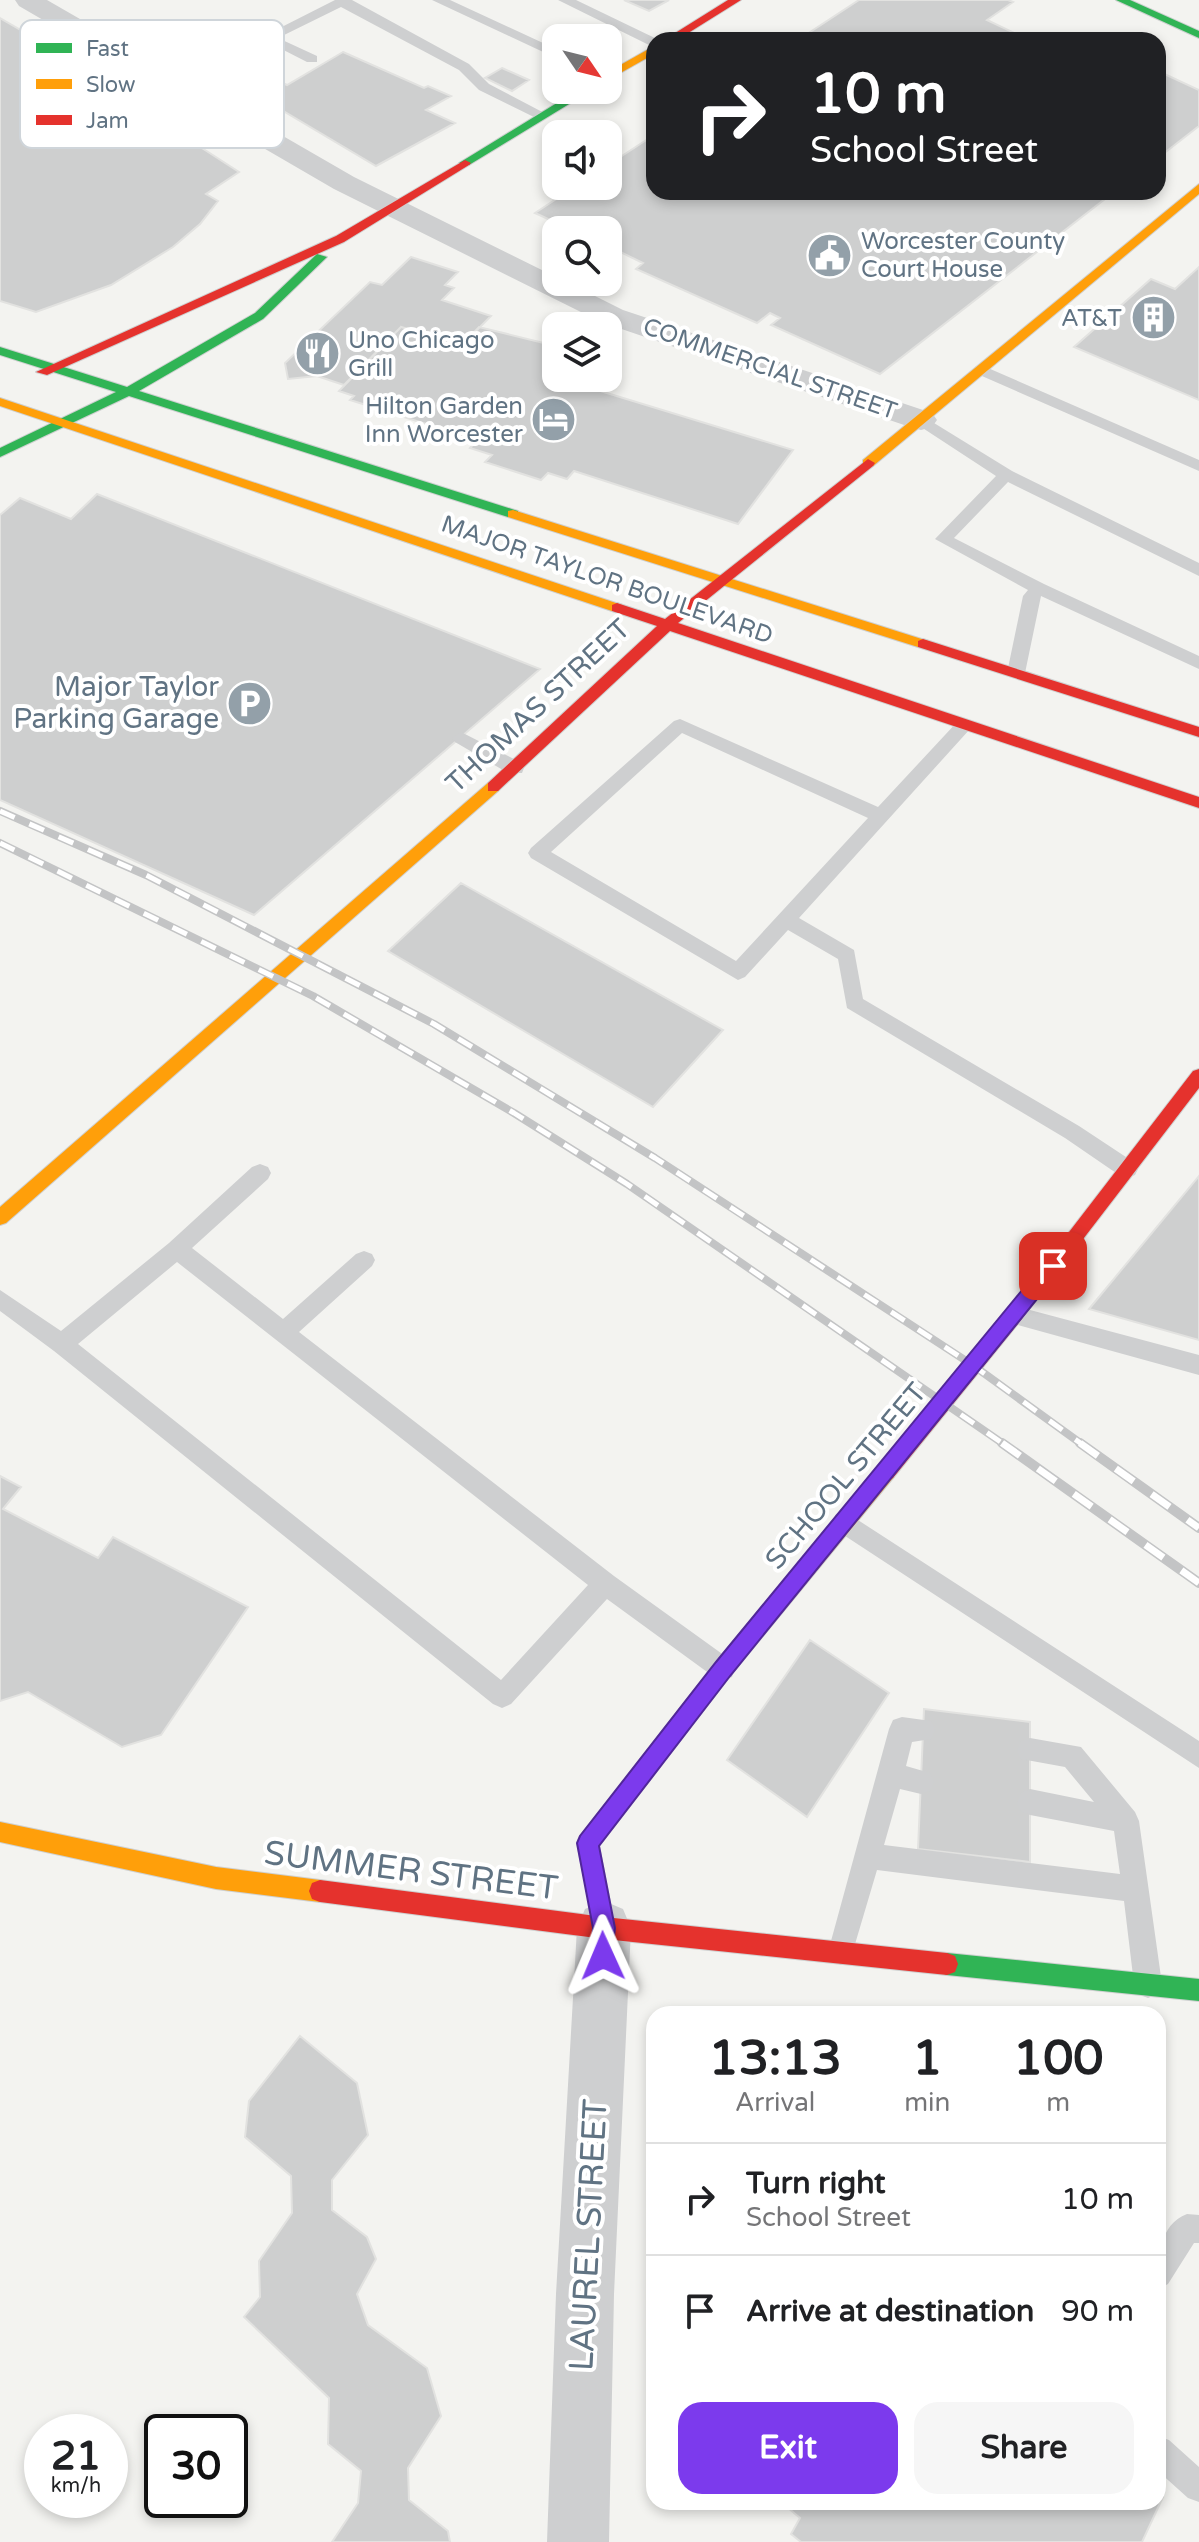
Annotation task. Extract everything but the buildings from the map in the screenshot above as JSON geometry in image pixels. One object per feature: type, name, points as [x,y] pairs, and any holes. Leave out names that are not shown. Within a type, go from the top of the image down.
[{"type":"main road","points":[[682,32],[736,0]]},
{"type":"main road","points":[[1121,0],[1199,35]]},
{"type":"main road","points":[[622,68],[646,54]]},
{"type":"main road","points":[[13,385],[340,239],[563,104]]},
{"type":"main road","name":"THOMAS STREET","points":[[0,1218],[515,768],[666,626],[921,420],[1199,188]]},
{"type":"main road","points":[[0,453],[129,391],[259,316],[340,239]]},
{"type":"main road","name":"MAJOR TAYLOR BOULEVARD","points":[[0,351],[1199,732]]},
{"type":"main road","name":"MAJOR TAYLOR BOULEVARD","points":[[0,402],[1199,803]]},
{"type":"main road","name":"SCHOOL STREET","points":[[604,1928],[588,1843],[723,1669],[1015,1315],[1199,1076]]},
{"type":"main road","name":"SUMMER STREET","points":[[0,1832],[216,1878],[604,1928],[1199,1990]]},
{"type":"street","name":"COMMERCIAL STREET","points":[[34,1],[66,20]]},
{"type":"street","name":"COMMERCIAL STREET","points":[[284,148],[344,183],[612,316],[921,420]]},
{"type":"street","name":"LAUREL STREET","points":[[578,2542],[585,2294],[604,1928]]},
{"type":"lane","points":[[439,0],[542,48]]},
{"type":"lane","points":[[565,0],[646,38]]},
{"type":"lane","points":[[284,30],[343,1],[464,67],[484,87],[543,116]]},
{"type":"lane","points":[[284,46],[312,59]]},
{"type":"lane","points":[[981,370],[1199,466]]},
{"type":"lane","points":[[921,420],[950,442],[987,460],[1006,475],[1199,570]]},
{"type":"lane","points":[[1006,475],[943,539],[1038,588],[1199,663]]},
{"type":"lane","points":[[1016,673],[1032,596],[1038,588]]},
{"type":"lane","points":[[881,816],[680,725],[538,853],[738,972],[787,920],[964,725]]},
{"type":"lane","points":[[461,738],[515,768]]},
{"type":"lane","points":[[787,920],[847,955],[854,1003],[1072,1132],[1127,1169]]},
{"type":"lane","points":[[62,1344],[177,1249],[260,1173]]},
{"type":"lane","points":[[177,1249],[605,1584],[723,1669]]},
{"type":"lane","points":[[283,1332],[364,1260]]},
{"type":"lane","points":[[0,1299],[62,1344],[502,1696],[605,1584]]},
{"type":"lane","points":[[1015,1315],[1199,1365]]},
{"type":"lane","points":[[844,1522],[1199,1756]]},
{"type":"lane","points":[[841,1952],[902,1729],[922,1730]]},
{"type":"lane","points":[[1030,1750],[1072,1756],[1126,1821],[1148,1984]]},
{"type":"lane","points":[[891,1775],[921,1782]]},
{"type":"lane","points":[[1030,1802],[1126,1821]]},
{"type":"lane","points":[[866,1856],[1133,1889]]},
{"type":"lane","points":[[1166,2261],[1187,2228],[1199,2229]]},
{"type":"lane","points":[[1166,2458],[1199,2487]]},
{"type":"railway","points":[[0,811],[146,875],[434,1024],[655,1158],[974,1366],[1083,1445]]},
{"type":"railway","points":[[0,843],[313,996],[514,1113],[627,1184],[1005,1445]]},
{"type":"railway","points":[[1002,1443],[1199,1583]]},
{"type":"railway","points":[[1080,1443],[1199,1528]]},
{"type":"traffic: fast","points":[[1121,0],[1199,35]]},
{"type":"traffic: fast","points":[[465,163],[563,104]]},
{"type":"traffic: fast","points":[[0,453],[129,391],[259,316],[321,257]]},
{"type":"traffic: fast","points":[[0,351],[513,514]]},
{"type":"traffic: fast","points":[[947,1964],[1199,1990]]},
{"type":"traffic: slow","points":[[622,68],[646,54]]},
{"type":"traffic: slow","points":[[868,463],[1199,188]]},
{"type":"traffic: slow","points":[[0,402],[617,608]]},
{"type":"traffic: slow","points":[[513,514],[923,644]]},
{"type":"traffic: slow","points":[[0,1218],[493,787]]},
{"type":"traffic: slow","points":[[604,1928],[588,1843],[723,1669],[886,1472]]},
{"type":"traffic: slow","points":[[0,1832],[216,1878],[320,1891]]},
{"type":"traffic: jam","points":[[682,32],[736,0]]},
{"type":"traffic: jam","points":[[42,372],[340,239],[465,163]]},
{"type":"traffic: jam","points":[[493,787],[666,626],[868,463]]},
{"type":"traffic: jam","points":[[617,608],[1199,803]]},
{"type":"traffic: jam","points":[[923,644],[1199,732]]},
{"type":"traffic: jam","points":[[886,1472],[1015,1315],[1199,1076]]},
{"type":"traffic: jam","points":[[320,1891],[604,1928],[947,1964]]},
{"type":"place","name":"Worcester County Court House","points":[[830,255]]},
{"type":"place","name":"AT&T","points":[[1153,318]]},
{"type":"place","name":"Uno Chicago Grill","points":[[317,354]]},
{"type":"place","name":"Hilton Garden Inn Worcester","points":[[554,420]]},
{"type":"place","name":"Major Taylor Parking Garage","points":[[250,703]]},
{"type":"route","points":[[603,1956],[604,1928],[588,1843],[723,1669],[1053,1266]]}]
